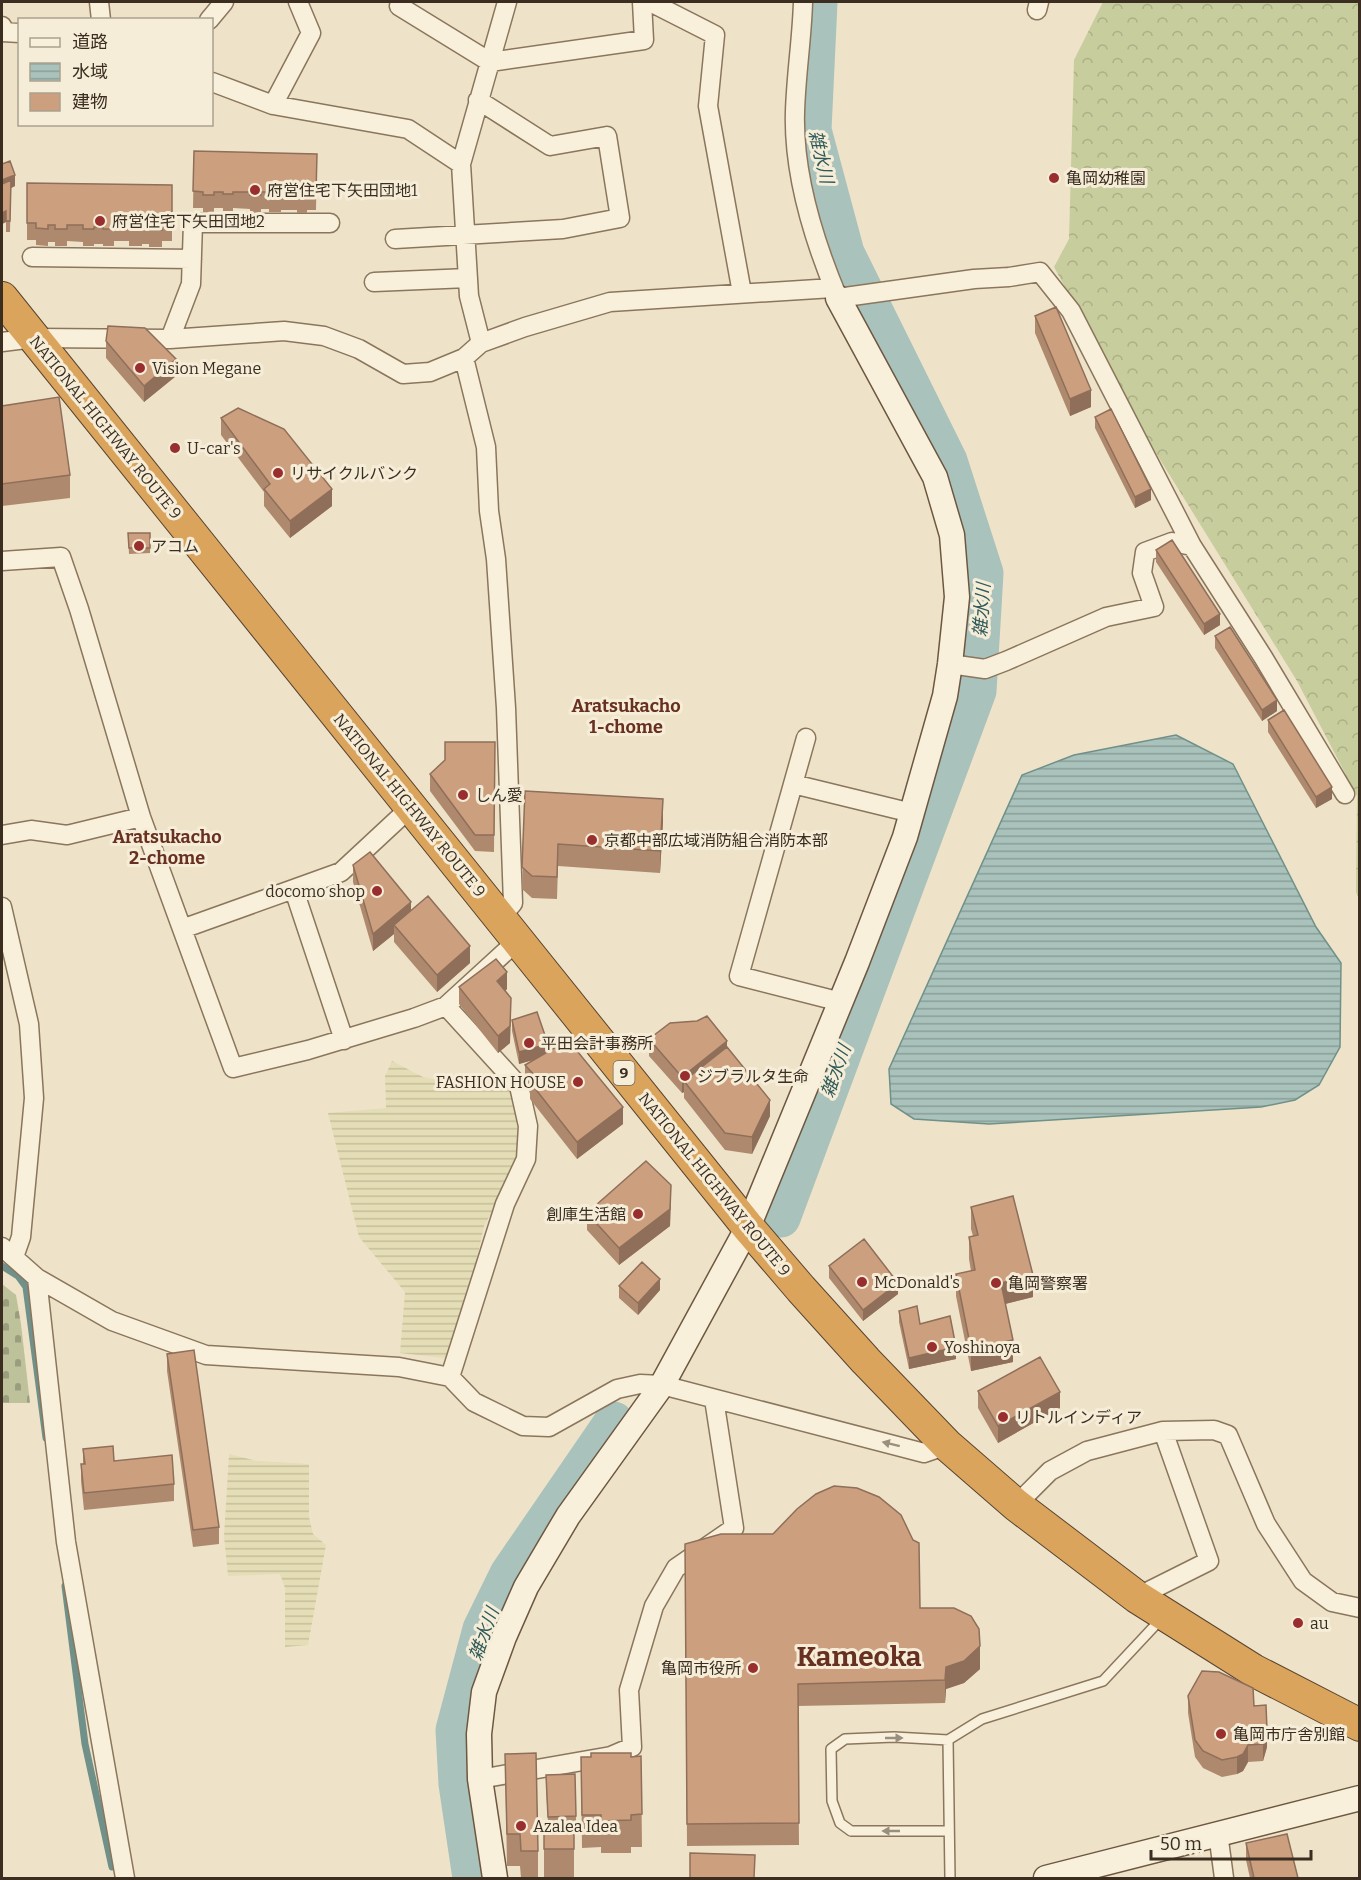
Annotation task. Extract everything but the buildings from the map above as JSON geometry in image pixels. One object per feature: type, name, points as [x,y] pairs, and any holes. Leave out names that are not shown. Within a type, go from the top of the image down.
[{"type":"highway","name":"NATIONAL HIGHWAY ROUTE 9","points":[[2,298],[748,1227],[858,1353],[947,1445],[1016,1506],[1137,1597],[1253,1670],[1357,1729]]},
{"type":"street","points":[[99,2],[101,18]]},
{"type":"street","points":[[210,18],[224,2]]},
{"type":"street","points":[[273,105],[312,33],[298,2]]},
{"type":"street","points":[[481,344],[469,296],[461,164],[507,2]]},
{"type":"street","points":[[398,3],[490,62],[644,40],[642,2]]},
{"type":"street","points":[[650,2],[715,35],[708,106],[742,293]]},
{"type":"street","points":[[495,1878],[480,1779],[479,1734],[484,1692],[504,1637],[526,1587],[567,1516],[662,1385],[748,1227],[905,837],[945,696],[957,597],[952,535],[935,477],[836,293],[822,258],[796,154],[795,112],[803,2]]},
{"type":"street","points":[[2,26],[2,32],[18,33]]},
{"type":"street","points":[[213,82],[273,105],[408,129],[461,164]]},
{"type":"street","points":[[395,239],[562,229],[620,218],[607,136],[550,146],[478,100]]},
{"type":"street","points":[[170,339],[191,285],[193,223],[330,223]]},
{"type":"street","points":[[32,257],[192,259]]},
{"type":"street","points":[[2,342],[34,339],[170,339],[284,331],[324,336],[359,349],[403,374],[430,372],[464,358],[481,344],[525,327],[610,302],[742,293],[836,293],[1040,272],[1071,311],[1192,546],[1263,657],[1345,794]]},
{"type":"street","points":[[374,282],[468,278]]},
{"type":"street","points":[[2,561],[61,557],[79,609],[141,817],[233,1068],[344,1040],[446,1006],[509,929],[513,903],[506,708],[496,559],[489,511],[486,447],[464,358]]},
{"type":"street","points":[[950,664],[985,669],[1106,617],[1154,607],[1142,573],[1145,552],[1172,542],[1192,546]]},
{"type":"street","points":[[806,738],[739,976],[840,1002]]},
{"type":"street","points":[[793,784],[912,813]]},
{"type":"street","points":[[182,929],[341,872],[412,806]]},
{"type":"street","points":[[2,835],[31,830],[67,835],[141,817]]},
{"type":"street","points":[[294,890],[344,1040]]},
{"type":"street","points":[[2,907],[29,1024],[34,1098],[21,1237],[8,1252],[37,1278],[112,1321],[206,1355],[399,1367],[450,1377],[474,1402],[523,1426],[549,1427],[617,1389],[640,1384],[662,1385],[924,1453],[947,1445]]},
{"type":"street","points":[[446,1006],[519,1086],[528,1126],[526,1160],[505,1204],[450,1377]]},
{"type":"street","points":[[37,1278],[66,1542],[125,1878]]},
{"type":"street","points":[[480,1779],[611,1756],[632,1747],[629,1690],[654,1606],[676,1568],[734,1528],[714,1399]]},
{"type":"street","points":[[1016,1506],[1050,1471],[1088,1451],[1163,1431],[1214,1430],[1228,1435],[1266,1524],[1303,1581],[1332,1602],[1359,1608]]},
{"type":"street","points":[[1137,1597],[1209,1561],[1163,1431]]},
{"type":"street","points":[[1046,1878],[1349,1800],[1359,1779]]},
{"type":"street","points":[[1218,1833],[1224,1878]]},
{"type":"lane","points":[[949,1831],[851,1831],[840,1823],[832,1801],[831,1749],[845,1739],[894,1737],[948,1740],[982,1719],[1103,1681],[1165,1615]]},
{"type":"lane","points":[[948,1740],[950,1878]]},
{"type":"shaded area","points":[[392,1061],[423,1077],[472,1087],[509,1087],[517,1120],[520,1153],[517,1166],[484,1226],[452,1359],[400,1353],[405,1292],[359,1237],[328,1113],[386,1108],[385,1076]]},
{"type":"shaded area","points":[[229,1454],[257,1461],[309,1464],[309,1517],[313,1534],[326,1545],[308,1645],[285,1647],[285,1588],[280,1574],[228,1576],[224,1536]]},
{"type":"green space","points":[[1103,2],[1359,2],[1359,899],[1356,892],[1357,796],[1297,681],[1156,453],[1054,267],[1069,239],[1074,60]]},
{"type":"green space","points":[[2,1284],[16,1295],[30,1403],[2,1403]]},
{"type":"water","points":[[1176,735],[1233,764],[1316,927],[1341,963],[1340,1047],[1319,1085],[1295,1100],[1261,1107],[989,1124],[914,1119],[891,1104],[889,1069],[1022,775],[1074,755]]},
{"type":"waterway","name":"雑水川","points":[[781,1218],[977,691],[984,573],[948,461],[845,253],[812,130],[818,2]]},
{"type":"waterway","points":[[2,1266],[18,1276],[26,1287],[46,1438]]},
{"type":"waterway","name":"雑水川","points":[[472,1878],[458,1784],[455,1730],[482,1629],[509,1574],[614,1421]]},
{"type":"waterway","points":[[65,1586],[85,1744],[112,1867]]},
{"type":"place","name":"亀岡幼稚園","points":[[1054,178]]},
{"type":"place","name":"府営住宅下矢田団地1","points":[[255,190]]},
{"type":"place","name":"府営住宅下矢田団地2","points":[[100,221]]},
{"type":"place","name":"Vision Megane","points":[[140,368]]},
{"type":"place","name":"U-car's","points":[[175,448]]},
{"type":"place","name":"リサイクルバンク","points":[[278,473]]},
{"type":"place","name":"アコム","points":[[139,546]]},
{"type":"place","name":"しん愛","points":[[463,795]]},
{"type":"place","name":"京都中部広域消防組合消防本部","points":[[592,840]]},
{"type":"place","name":"docomo shop","points":[[377,891]]},
{"type":"place","name":"平田会計事務所","points":[[529,1043]]},
{"type":"place","name":"ジブラルタ生命","points":[[685,1076]]},
{"type":"place","name":"FASHION HOUSE","points":[[578,1082]]},
{"type":"place","name":"創庫生活館","points":[[638,1214]]},
{"type":"place","name":"McDonald's","points":[[862,1282]]},
{"type":"place","name":"亀岡警察署","points":[[996,1283]]},
{"type":"place","name":"Yoshinoya","points":[[932,1347]]},
{"type":"place","name":"リトルインディア","points":[[1003,1417]]},
{"type":"place","name":"au","points":[[1298,1623]]},
{"type":"place","name":"亀岡市役所","points":[[753,1668]]},
{"type":"place","name":"亀岡市庁舎別館","points":[[1221,1734]]},
{"type":"place","name":"Azalea Idea","points":[[521,1826]]},
{"type":"district","name":"Aratsukacho 1-chome","points":[[626,716]]},
{"type":"district","name":"Aratsukacho 2-chome","points":[[167,847]]},
{"type":"district","name":"Kameoka","points":[[859,1656]]}]
